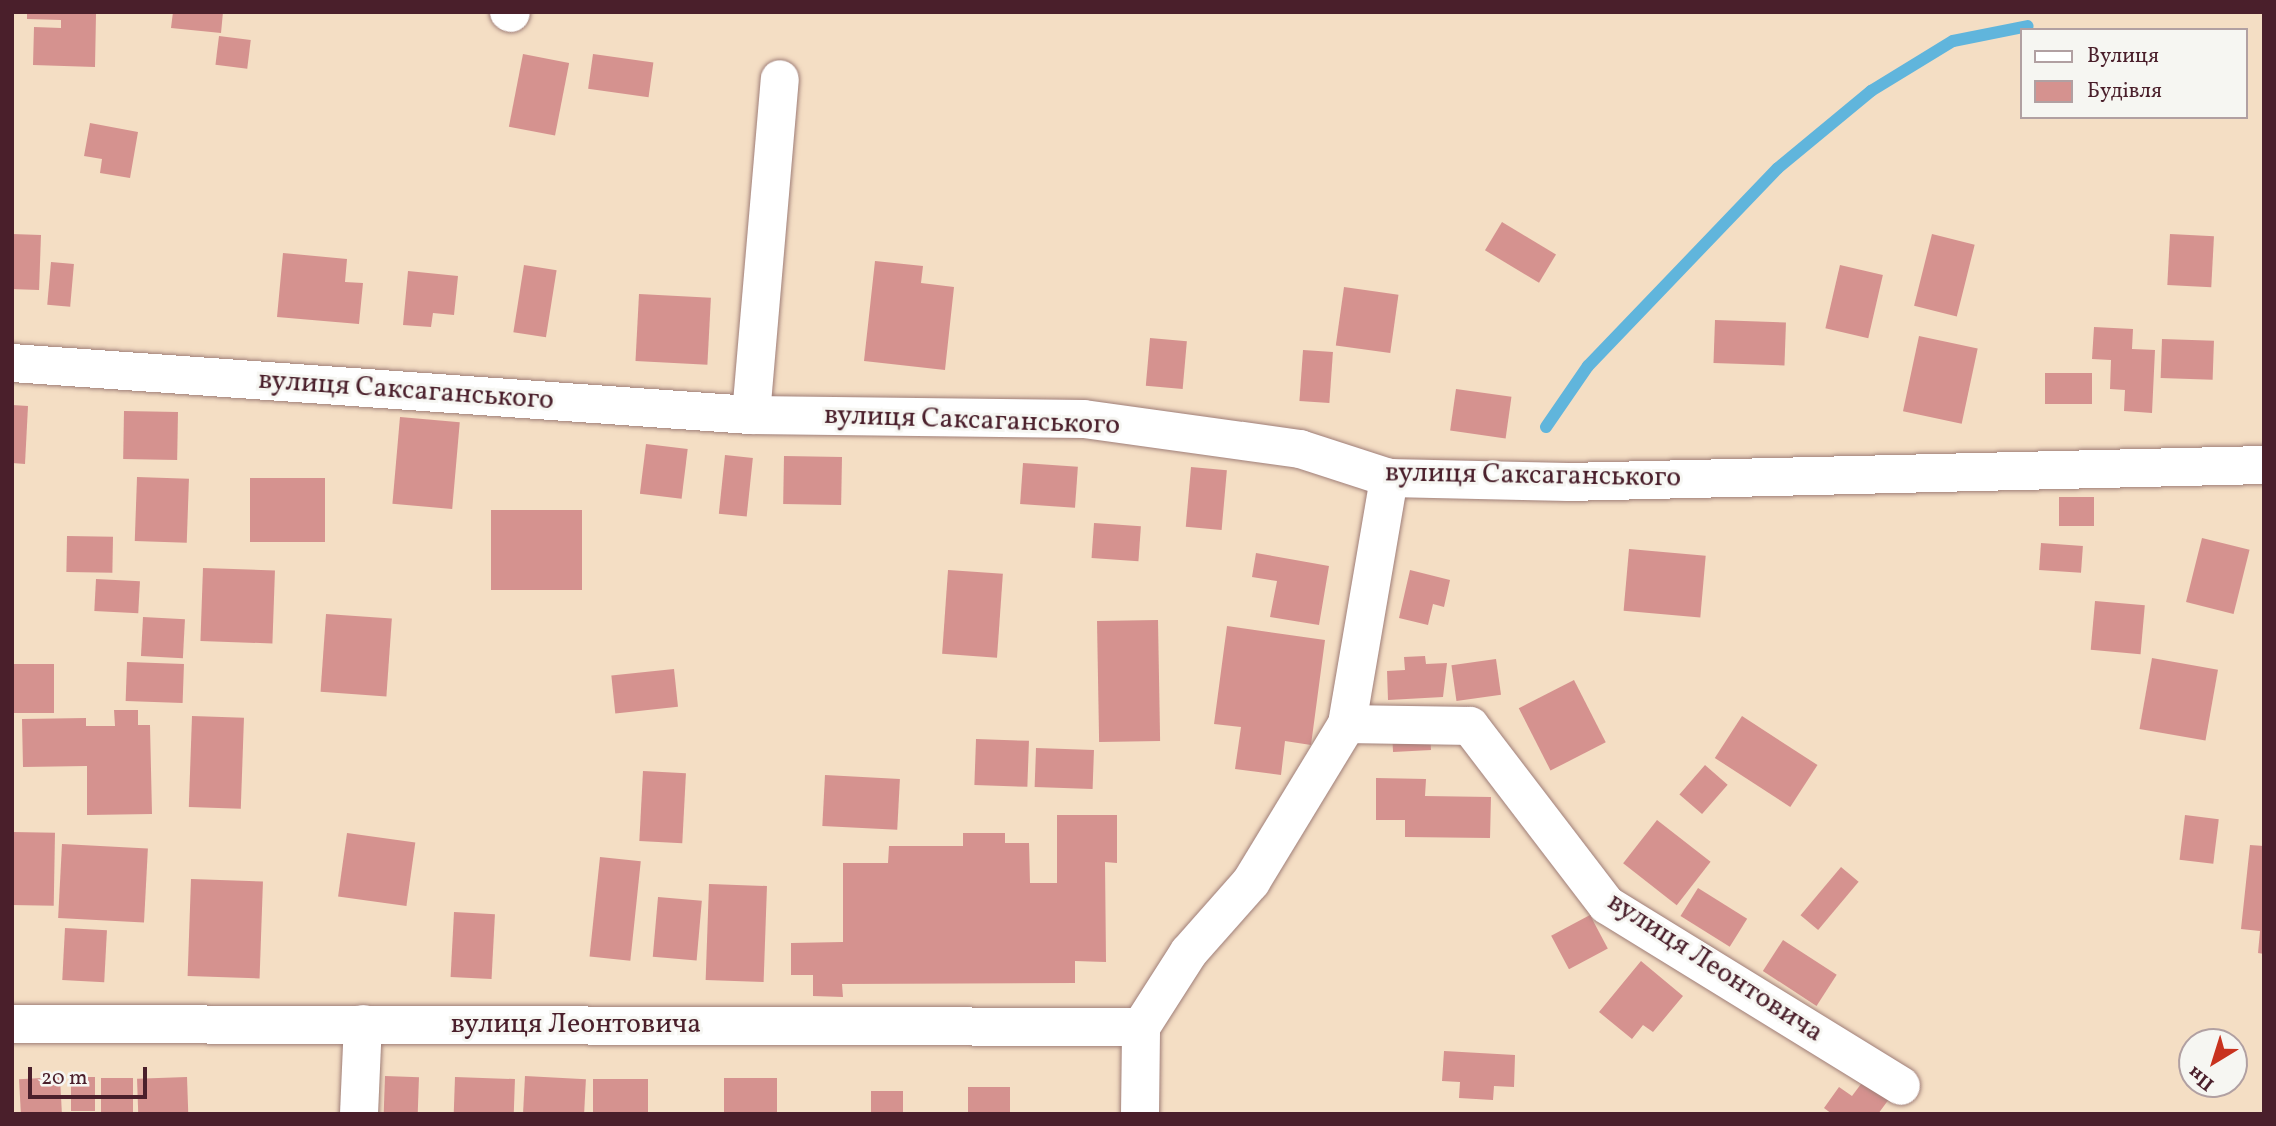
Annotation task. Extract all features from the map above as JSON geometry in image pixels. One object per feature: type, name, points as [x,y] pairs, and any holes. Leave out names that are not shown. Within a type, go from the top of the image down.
[{"type":"street","points":[[751,415],[780,79]]},
{"type":"street","name":"вулиця Саксаганського","points":[[12,363],[751,415],[1084,419],[1300,449],[1389,478],[1568,482],[2264,465]]},
{"type":"street","points":[[1140,1114],[1140,1027],[1189,952],[1251,882],[1347,724],[1389,478]]},
{"type":"street","name":"вулиця Леонтовича","points":[[1347,724],[1470,726],[1608,905],[1901,1086]]},
{"type":"street","name":"вулиця Леонтовича","points":[[12,1024],[1140,1027]]},
{"type":"street","points":[[359,1114],[363,1024]]},
{"type":"building","points":[[27,12],[96,14],[95,67],[33,65],[34,27],[61,28],[61,20],[27,19]]},
{"type":"building","points":[[173,12],[223,12],[221,33],[171,28]]},
{"type":"building","points":[[219,36],[251,40],[247,69],[215,65]]},
{"type":"building","points":[[523,54],[569,63],[555,136],[509,127]]},
{"type":"building","points":[[593,54],[653,62],[649,97],[588,89]]},
{"type":"building","points":[[90,123],[138,132],[130,178],[100,173],[102,159],[84,156]]},
{"type":"building","points":[[1502,222],[1556,254],[1539,283],[1485,250]]},
{"type":"building","points":[[12,234],[41,235],[39,290],[12,289]]},
{"type":"building","points":[[1932,234],[1975,245],[1957,316],[1914,306]]},
{"type":"building","points":[[2170,234],[2214,236],[2211,287],[2167,285]]},
{"type":"building","points":[[283,253],[347,259],[345,282],[363,283],[359,324],[277,317]]},
{"type":"building","points":[[875,261],[923,266],[921,283],[954,287],[945,370],[864,361]]},
{"type":"building","points":[[51,262],[74,264],[70,307],[47,305]]},
{"type":"building","points":[[524,265],[557,270],[546,337],[513,332]]},
{"type":"building","points":[[1840,265],[1883,275],[1868,338],[1825,328]]},
{"type":"building","points":[[408,271],[458,276],[454,315],[433,313],[431,327],[403,325]]},
{"type":"building","points":[[1344,287],[1398,295],[1390,353],[1336,345]]},
{"type":"building","points":[[639,294],[711,298],[707,365],[635,361]]},
{"type":"building","points":[[1715,320],[1786,322],[1784,365],[1713,363]]},
{"type":"building","points":[[2094,327],[2133,329],[2132,349],[2155,350],[2152,413],[2124,411],[2125,390],[2110,389],[2111,360],[2092,359]]},
{"type":"building","points":[[1919,336],[1978,348],[1962,424],[1903,411]]},
{"type":"building","points":[[1150,338],[1187,341],[1183,389],[1146,386]]},
{"type":"building","points":[[2162,339],[2214,341],[2213,380],[2161,378]]},
{"type":"building","points":[[1303,350],[1333,352],[1329,403],[1299,401]]},
{"type":"building","points":[[2045,373],[2092,373],[2092,404],[2045,404]]},
{"type":"building","points":[[1456,389],[1511,397],[1506,438],[1450,431]]},
{"type":"building","points":[[12,405],[28,406],[25,464],[12,463]]},
{"type":"building","points":[[124,411],[178,412],[177,460],[123,459]]},
{"type":"building","points":[[400,417],[460,422],[452,509],[392,504]]},
{"type":"building","points":[[646,444],[688,449],[682,499],[640,494]]},
{"type":"building","points":[[725,455],[753,458],[747,517],[719,514]]},
{"type":"building","points":[[784,456],[842,457],[841,505],[783,504]]},
{"type":"building","points":[[1023,463],[1078,467],[1075,508],[1020,504]]},
{"type":"building","points":[[1191,467],[1227,470],[1222,530],[1186,527]]},
{"type":"building","points":[[137,477],[189,479],[187,543],[135,541]]},
{"type":"building","points":[[250,478],[325,478],[325,542],[250,542]]},
{"type":"building","points":[[2059,497],[2094,497],[2094,526],[2059,526]]},
{"type":"building","points":[[491,510],[582,510],[582,590],[491,590]]},
{"type":"building","points":[[1094,523],[1141,526],[1138,561],[1092,558]]},
{"type":"building","points":[[67,536],[113,537],[112,573],[66,572]]},
{"type":"building","points":[[2202,538],[2250,550],[2234,614],[2186,602]]},
{"type":"building","points":[[2041,543],[2083,546],[2081,573],[2039,570]]},
{"type":"building","points":[[1629,549],[1706,556],[1700,617],[1624,611]]},
{"type":"building","points":[[1256,553],[1329,566],[1319,625],[1270,617],[1277,581],[1252,577]]},
{"type":"building","points":[[203,568],[275,571],[272,643],[200,641]]},
{"type":"building","points":[[948,570],[1003,574],[997,658],[942,654]]},
{"type":"building","points":[[1410,570],[1450,580],[1444,607],[1433,604],[1428,625],[1399,618]]},
{"type":"building","points":[[96,579],[140,581],[138,613],[94,611]]},
{"type":"building","points":[[2095,601],[2145,605],[2141,654],[2091,650]]},
{"type":"building","points":[[326,614],[392,619],[386,696],[321,692]]},
{"type":"building","points":[[143,617],[185,619],[183,658],[141,656]]},
{"type":"building","points":[[1158,620],[1160,741],[1099,742],[1097,621]]},
{"type":"building","points":[[1227,626],[1325,640],[1311,745],[1285,741],[1281,775],[1235,769],[1241,727],[1214,724]]},
{"type":"building","points":[[1425,656],[1426,664],[1447,663],[1443,697],[1388,700],[1387,671],[1405,670],[1404,657]]},
{"type":"building","points":[[2152,658],[2218,670],[2205,741],[2139,729]]},
{"type":"building","points":[[1496,659],[1501,695],[1456,701],[1451,665]]},
{"type":"building","points":[[127,662],[184,664],[183,703],[126,701]]},
{"type":"building","points":[[12,664],[54,664],[54,713],[12,713]]},
{"type":"building","points":[[674,669],[678,707],[615,713],[611,676]]},
{"type":"building","points":[[1574,680],[1606,742],[1551,771],[1519,708]]},
{"type":"building","points":[[114,710],[138,710],[138,725],[150,725],[152,814],[87,815],[87,766],[23,767],[22,719],[86,718],[86,726],[115,726]]},
{"type":"building","points":[[192,716],[244,718],[241,809],[189,807]]},
{"type":"building","points":[[1742,716],[1817,765],[1790,807],[1715,758]]},
{"type":"building","points":[[1430,731],[1431,750],[1393,752],[1392,733]]},
{"type":"building","points":[[976,739],[1029,741],[1027,787],[974,785]]},
{"type":"building","points":[[1036,748],[1094,750],[1093,789],[1035,787]]},
{"type":"building","points":[[1705,765],[1728,785],[1702,814],[1679,794]]},
{"type":"building","points":[[643,771],[686,773],[682,843],[639,841]]},
{"type":"building","points":[[825,775],[900,779],[897,830],[822,826]]},
{"type":"building","points":[[1376,778],[1426,779],[1425,796],[1491,797],[1490,838],[1405,837],[1405,820],[1376,820]]},
{"type":"building","points":[[1057,815],[1117,815],[1117,863],[1105,862],[1106,962],[1075,961],[1075,983],[842,984],[843,997],[813,996],[813,975],[791,975],[791,943],[843,942],[843,863],[888,863],[889,846],[963,846],[963,833],[1005,833],[1005,843],[1029,843],[1030,883],[1057,883]]},
{"type":"building","points":[[2185,815],[2219,819],[2213,864],[2180,860]]},
{"type":"building","points":[[1657,820],[1711,862],[1677,905],[1623,863]]},
{"type":"building","points":[[12,832],[55,833],[54,906],[12,905]]},
{"type":"building","points":[[347,833],[415,843],[406,906],[338,896]]},
{"type":"building","points":[[62,844],[148,849],[144,922],[58,918]]},
{"type":"building","points":[[2250,845],[2264,846],[2264,954],[2258,953],[2260,931],[2241,929]]},
{"type":"building","points":[[600,857],[641,861],[630,961],[590,956]]},
{"type":"building","points":[[1841,867],[1859,882],[1818,930],[1801,915]]},
{"type":"building","points":[[191,879],[263,882],[260,978],[188,976]]},
{"type":"building","points":[[709,884],[767,886],[764,982],[706,980]]},
{"type":"building","points":[[1698,888],[1747,919],[1730,947],[1681,916]]},
{"type":"building","points":[[658,897],[702,901],[697,961],[653,957]]},
{"type":"building","points":[[454,912],[495,914],[492,979],[451,977]]},
{"type":"building","points":[[1590,915],[1608,949],[1569,969],[1551,936]]},
{"type":"building","points":[[65,928],[107,930],[104,982],[62,980]]},
{"type":"building","points":[[1783,940],[1837,975],[1817,1006],[1763,971]]},
{"type":"building","points":[[1641,961],[1683,996],[1653,1032],[1643,1025],[1632,1039],[1599,1012]]},
{"type":"building","points":[[1444,1051],[1515,1055],[1514,1087],[1494,1086],[1493,1100],[1459,1098],[1460,1082],[1442,1081]]},
{"type":"building","points":[[385,1076],[419,1077],[418,1114],[384,1114]]},
{"type":"building","points":[[525,1076],[586,1079],[584,1114],[523,1114]]},
{"type":"building","points":[[1867,1076],[1892,1095],[1878,1114],[1832,1114],[1824,1108],[1839,1087],[1852,1096]]},
{"type":"building","points":[[60,1077],[62,1114],[21,1114],[19,1079]]},
{"type":"building","points":[[71,1077],[95,1077],[95,1111],[71,1111]]},
{"type":"building","points":[[187,1077],[188,1114],[138,1114],[137,1079]]},
{"type":"building","points":[[455,1077],[515,1079],[514,1114],[454,1114]]},
{"type":"building","points":[[101,1078],[133,1078],[133,1114],[101,1114]]},
{"type":"building","points":[[724,1078],[777,1078],[777,1114],[724,1114]]},
{"type":"building","points":[[593,1079],[648,1079],[648,1114],[593,1114]]},
{"type":"building","points":[[968,1087],[1010,1087],[1010,1114],[968,1114]]},
{"type":"building","points":[[871,1091],[903,1091],[903,1114],[871,1114]]},
{"type":"waterway","points":[[1546,427],[1588,366],[1778,168],[1871,91],[1953,41],[2028,26]]}]
